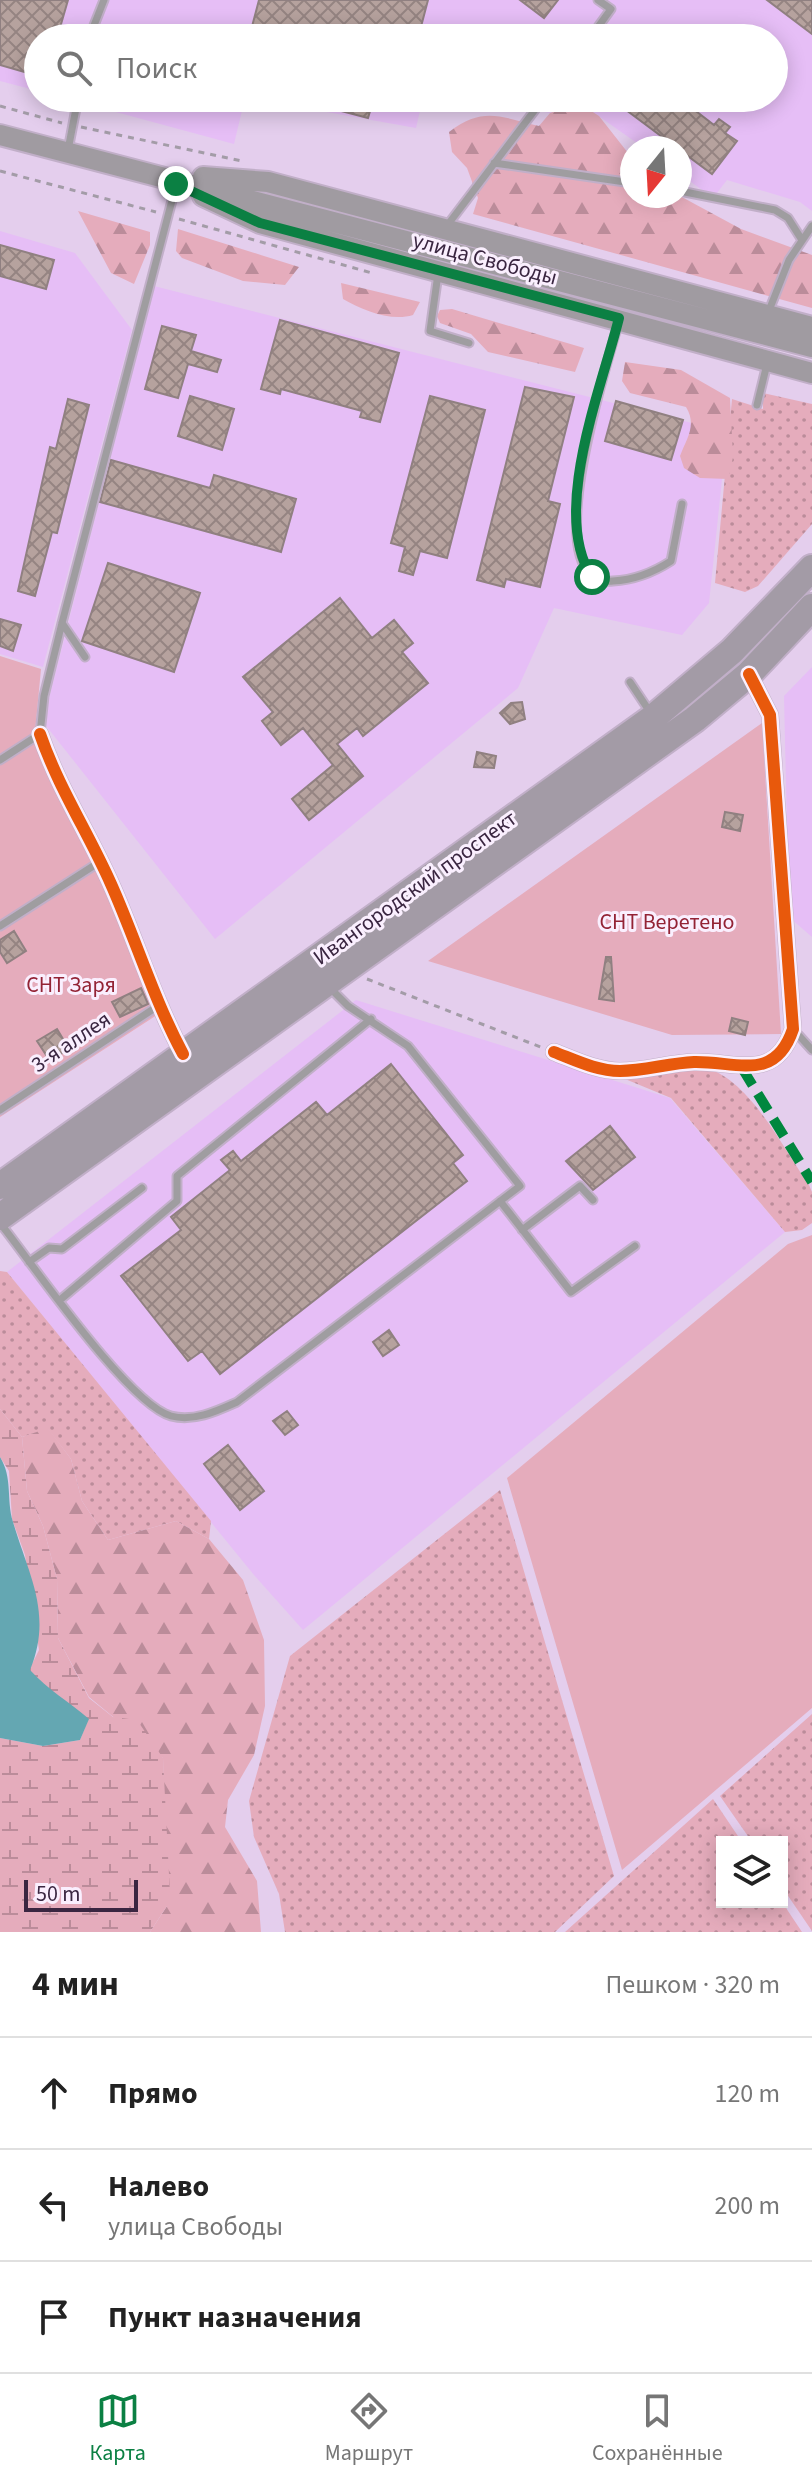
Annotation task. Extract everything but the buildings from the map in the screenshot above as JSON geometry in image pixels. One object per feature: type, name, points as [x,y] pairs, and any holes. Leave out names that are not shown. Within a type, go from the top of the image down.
[{"type":"highway","name":"Ивангородский проспект","points":[[0,1186],[654,717],[732,651],[812,568]]},
{"type":"highway","name":"Ивангородский проспект","points":[[0,1220],[695,719],[749,674],[812,607]]},
{"type":"main road","name":"улица Свободы","points":[[0,135],[812,347]]},
{"type":"main road","name":"улица Свободы","points":[[152,173],[260,223],[619,318],[812,373]]},
{"type":"main road","name":"улица Свободы","points":[[152,173],[268,182],[812,327]]},
{"type":"street","points":[[554,1052],[599,1069],[620,1071],[698,1062],[742,1068],[771,1060],[787,1049],[793,1029],[770,715],[749,674]]},
{"type":"street","points":[[40,734],[70,808],[101,861],[183,1054]]},
{"type":"lane","points":[[95,24],[104,0]]},
{"type":"lane","points":[[598,0],[611,9],[600,24]]},
{"type":"lane","points":[[68,152],[76,112]]},
{"type":"lane","points":[[446,227],[533,112]]},
{"type":"lane","points":[[494,163],[620,181]]},
{"type":"lane","points":[[0,760],[40,734],[44,696],[62,623],[176,184]]},
{"type":"lane","points":[[692,193],[775,210],[788,218],[802,240]]},
{"type":"lane","points":[[768,314],[789,260],[812,226]]},
{"type":"lane","points":[[438,271],[430,331],[469,343]]},
{"type":"lane","points":[[619,318],[580,470],[579,549],[582,562],[592,577],[605,582],[619,581],[658,570],[671,561],[682,504]]},
{"type":"lane","points":[[757,405],[768,360]]},
{"type":"lane","points":[[62,623],[85,657]]},
{"type":"lane","points":[[630,682],[654,717]]},
{"type":"lane","points":[[0,926],[101,861]]},
{"type":"lane","points":[[0,1220],[29,1262],[134,1393],[171,1416],[203,1417],[237,1402],[520,1186],[408,1046],[348,1006],[326,983]]},
{"type":"lane","name":"3-я аллея","points":[[0,1110],[161,1004]]},
{"type":"lane","points":[[60,1300],[177,1201],[177,1176],[371,1019]]},
{"type":"lane","points":[[793,1029],[812,1050]]},
{"type":"lane","points":[[522,1230],[580,1186],[593,1200]]},
{"type":"lane","points":[[29,1262],[49,1248],[62,1249],[142,1188]]},
{"type":"lane","points":[[500,1201],[571,1292],[635,1246]]},
{"type":"path","points":[[0,106],[75,126],[214,154]]},
{"type":"path","points":[[363,977],[554,1052]]},
{"type":"shaded area","points":[[0,0],[812,0],[812,211],[800,202],[727,180],[713,198],[692,183],[692,136],[627,136],[593,112],[788,112],[788,24],[24,24],[24,87],[0,81]]},
{"type":"shaded area","points":[[116,112],[242,112],[234,144]]},
{"type":"shaded area","points":[[327,112],[420,112],[416,128]]},
{"type":"shaded area","points":[[0,231],[75,253],[132,330],[43,667],[0,654]]},
{"type":"shaded area","points":[[154,286],[727,432],[709,603],[682,635],[554,608],[518,688],[215,939],[43,722]]},
{"type":"shaded area","points":[[812,667],[812,937],[789,917],[784,696]]},
{"type":"shaded area","points":[[356,1000],[670,1098],[785,1232],[303,1630],[254,1575],[7,1272]]},
{"type":"shaded area","points":[[0,1457],[7,1473],[13,1522],[39,1613],[37,1650],[30,1670],[89,1719],[80,1740],[43,1746],[0,1738]]},
{"type":"green space","points":[[553,112],[593,112],[599,116],[620,143],[620,208],[692,208],[692,202],[741,229],[812,255],[812,308],[473,214],[478,198],[467,168],[452,152],[449,132],[482,116],[503,117],[539,126]]},
{"type":"green space","points":[[78,211],[150,232],[150,245],[134,284],[111,273]]},
{"type":"green space","points":[[178,229],[299,267],[285,285],[243,281],[182,258],[176,251]]},
{"type":"green space","points":[[341,283],[420,302],[413,315],[395,317],[377,314],[343,299]]},
{"type":"green space","points":[[452,309],[584,348],[575,372],[488,352],[471,334],[440,323],[437,316],[440,310]]},
{"type":"green space","points":[[625,362],[681,370],[730,398],[733,457],[728,479],[700,478],[684,468],[680,456],[691,426],[686,407],[630,393],[622,381]]},
{"type":"green space","points":[[763,393],[812,404],[812,524],[758,586],[745,592],[715,583],[732,399],[763,409]]},
{"type":"green space","name":"СНТ Заря","points":[[0,656],[41,669],[35,732],[39,751],[130,940],[160,1013],[0,1117]]},
{"type":"green space","name":"СНТ Веретено","points":[[762,723],[781,1034],[672,1035],[428,961]]},
{"type":"green space","points":[[707,1068],[738,1087],[752,1101],[809,1185],[812,1192],[812,1223],[802,1230],[785,1232],[671,1098],[613,1074]]},
{"type":"green space","points":[[812,1235],[812,1708],[622,1870],[507,1478],[788,1244]]},
{"type":"green space","points":[[0,1271],[7,1272],[211,1521],[209,1539],[176,1521],[108,1540],[82,1501],[71,1459],[48,1429],[22,1437],[0,1409]]},
{"type":"green space","points":[[0,1409],[22,1437],[27,1491],[43,1526],[57,1579],[58,1638],[89,1698],[113,1717],[137,1720],[163,1758],[170,1894],[167,1906],[150,1932],[0,1932],[0,1738],[43,1746],[80,1740],[88,1720],[52,1694],[29,1670],[39,1650],[25,1555],[12,1519],[9,1471],[0,1457]]},
{"type":"green space","points":[[48,1428],[71,1459],[82,1501],[108,1540],[176,1521],[209,1539],[243,1580],[264,1640],[265,1706],[254,1755],[228,1800],[225,1827],[257,1881],[261,1932],[150,1932],[167,1906],[163,1758],[89,1697],[58,1638],[57,1579],[43,1526],[27,1491],[22,1437]]},
{"type":"green space","points":[[500,1490],[614,1876],[555,1932],[285,1932],[279,1894],[254,1837],[249,1801],[290,1656]]},
{"type":"green space","points":[[812,1714],[812,1931],[788,1896],[788,1836],[748,1836],[720,1796]]},
{"type":"green space","points":[[713,1799],[738,1836],[716,1836],[716,1908],[786,1908],[802,1932],[565,1932]]},
{"type":"marked path","points":[[742,1068],[812,1182]]},
{"type":"cycle path","points":[[554,1052],[595,1067],[620,1071],[694,1062],[752,1065],[776,1057],[785,1046],[793,1029],[770,715],[749,674]]},
{"type":"cycle path","points":[[40,734],[111,884],[163,1013],[183,1054]]},
{"type":"route","points":[[176,184],[260,223],[619,318],[580,470],[577,532],[582,562],[592,577]]}]
